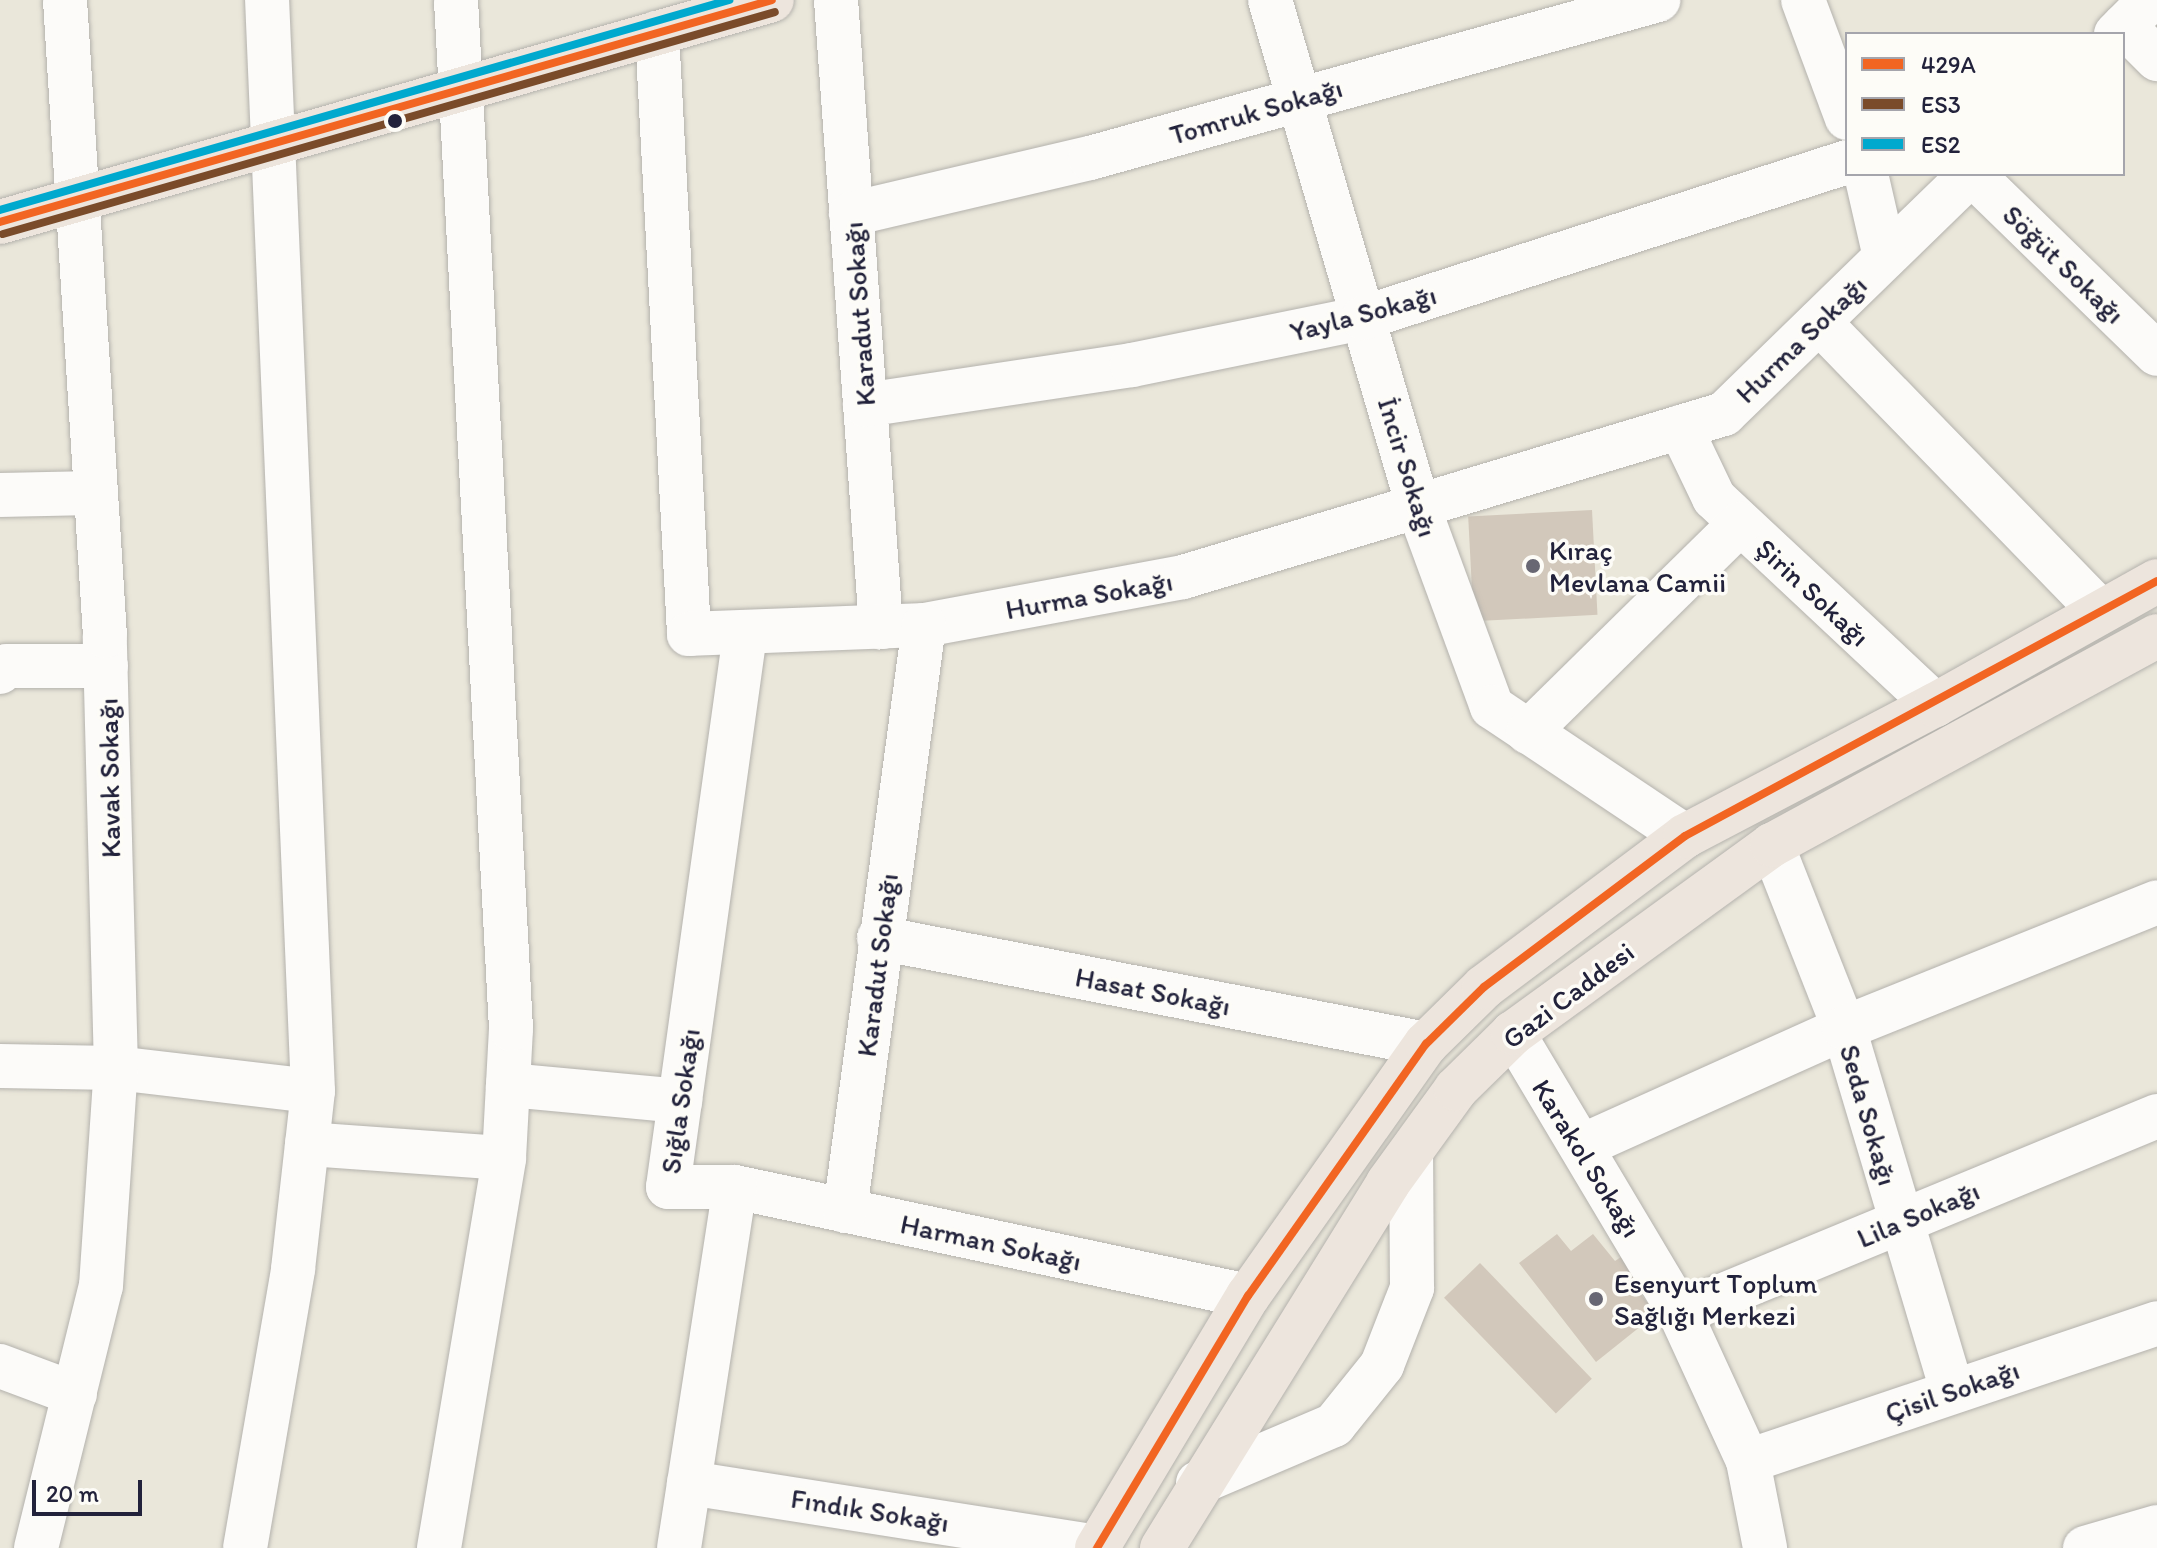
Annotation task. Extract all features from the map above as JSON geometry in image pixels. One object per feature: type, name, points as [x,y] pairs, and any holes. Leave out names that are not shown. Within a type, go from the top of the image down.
[{"type":"main road","points":[[0,222],[772,0]]},
{"type":"main road","name":"Gazi Caddesi","points":[[1097,1547],[1248,1296],[1426,1044],[1484,987],[1685,836],[1935,705],[2157,581]]},
{"type":"main road","name":"Gazi Caddesi","points":[[1162,1548],[1198,1483],[1411,1153],[1456,1089],[1513,1033],[1772,845],[2157,636]]},
{"type":"street","name":"Kavak Sokağı","points":[[36,1548],[101,1286],[116,1068],[106,666],[74,201],[65,0]]},
{"type":"street","points":[[245,1548],[293,1269],[313,1091],[267,0]]},
{"type":"street","points":[[439,1548],[504,1158],[511,1029],[458,90],[456,0]]},
{"type":"street","name":"Karadut Sokağı","points":[[836,0],[865,405],[902,626],[879,938],[845,1211]]},
{"type":"street","name":"İncir Sokağı","points":[[1270,0],[1418,506],[1492,707],[1685,836]]},
{"type":"street","name":"Tomruk Sokağı","points":[[851,214],[1090,158],[1658,0]]},
{"type":"street","points":[[1803,0],[1845,113]]},
{"type":"street","points":[[2130,20],[2157,59]]},
{"type":"street","name":"Hurma Sokağı","points":[[657,33],[689,634],[902,626],[1183,577],[1724,414],[1970,176]]},
{"type":"street","name":"Yayla Sokağı","points":[[865,405],[1132,365],[1363,318],[1845,163]]},
{"type":"street","points":[[1866,176],[1885,257]]},
{"type":"street","name":"Söğüt Sokağı","points":[[1974,176],[2157,354]]},
{"type":"street","points":[[1819,322],[2100,611]]},
{"type":"street","name":"Şirin Sokağı","points":[[1680,427],[1714,498],[1935,705]]},
{"type":"street","points":[[0,495],[95,493]]},
{"type":"street","points":[[1528,732],[1740,524]]},
{"type":"street","name":"Sığla Sokağı","points":[[735,1187],[668,1187],[745,634]]},
{"type":"street","points":[[0,672],[6,666],[106,666]]},
{"type":"street","name":"Seda Sokağı","points":[[1772,845],[1844,1028],[1952,1390]]},
{"type":"street","points":[[1584,1145],[1844,1028],[2157,902]]},
{"type":"street","name":"Hasat Sokağı","points":[[879,938],[1426,1044]]},
{"type":"street","name":"Karakol Sokağı","points":[[1513,1033],[1584,1145],[1680,1313],[1748,1461],[1765,1548]]},
{"type":"street","points":[[0,1066],[116,1068],[313,1091]]},
{"type":"street","points":[[508,1085],[680,1101]]},
{"type":"street","name":"Lila Sokağı","points":[[1680,1313],[2157,1116]]},
{"type":"street","points":[[307,1144],[504,1158]]},
{"type":"street","points":[[1198,1483],[1334,1425],[1382,1365],[1412,1288],[1411,1153]]},
{"type":"street","points":[[679,1548],[735,1187]]},
{"type":"street","name":"Harman Sokağı","points":[[735,1187],[1248,1296]]},
{"type":"street","name":"Çisil Sokağı","points":[[1748,1461],[2157,1323]]},
{"type":"street","points":[[0,1366],[75,1394]]},
{"type":"street","name":"Fındık Sokağı","points":[[689,1483],[1097,1547]]},
{"type":"street","points":[[2085,1548],[2157,1527]]},
{"type":"building","name":"Kıraç Mevlana Camii","points":[[1592,510],[1597,615],[1474,621],[1468,516]]},
{"type":"building","name":"Esenyurt Toplum Sağlığı Merkezi","points":[[1557,1234],[1571,1251],[1593,1234],[1615,1261],[1621,1257],[1638,1279],[1633,1284],[1656,1314],[1596,1362],[1519,1263]]},
{"type":"building","points":[[1480,1263],[1592,1379],[1556,1414],[1444,1298]]},
{"type":"transit line","name":"ES2","points":[[0,210],[729,0]]},
{"type":"transit line","name":"429A","points":[[0,222],[772,0]]},
{"type":"transit line","name":"ES3","points":[[3,234],[775,12]]},
{"type":"transit line","name":"429A","points":[[1097,1548],[1248,1296],[1426,1044],[1484,987],[1685,836],[2157,581]]},
{"type":"place","name":"Kıraç Mevlana Camii","points":[[1533,566]]},
{"type":"place","name":"Esenyurt Toplum Sağlığı Merkezi","points":[[1596,1299]]}]
